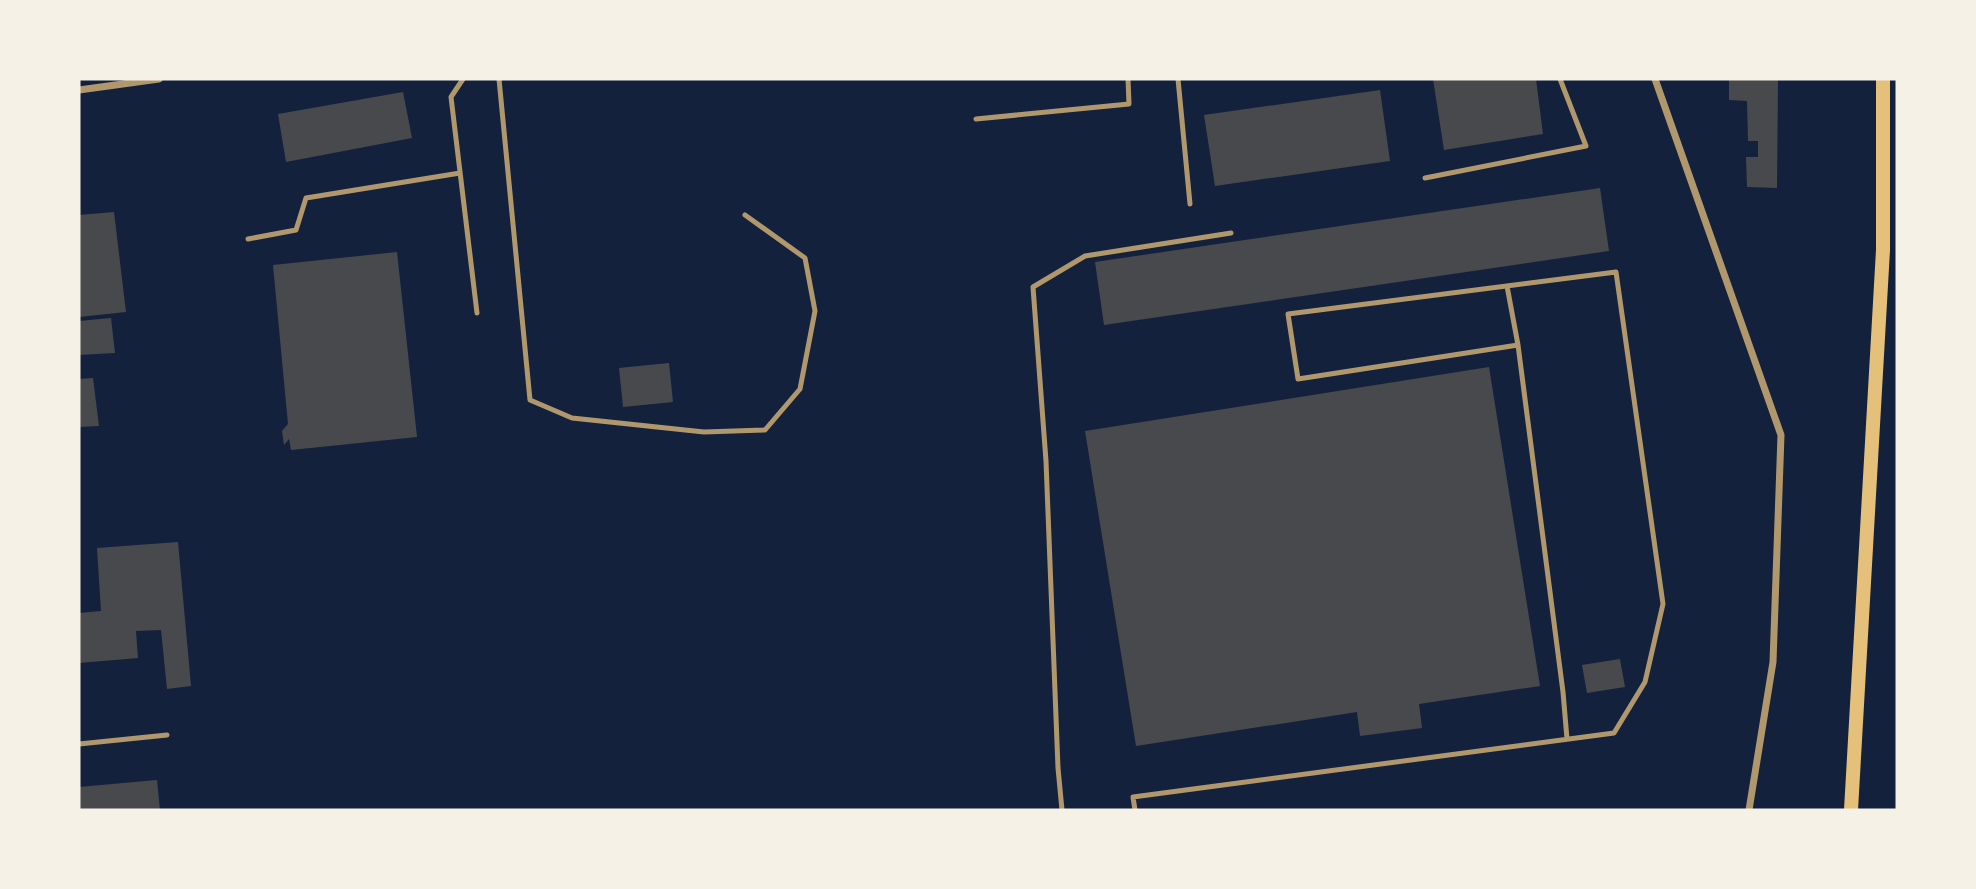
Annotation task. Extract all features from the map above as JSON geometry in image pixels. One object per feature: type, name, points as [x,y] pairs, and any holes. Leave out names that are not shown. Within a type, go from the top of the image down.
[{"type":"main road","points":[[1851,810],[1883,250],[1882,79]]},
{"type":"street","points":[[79,90],[99,83],[159,79]]},
{"type":"street","points":[[1655,79],[1781,435],[1773,663],[1749,810]]},
{"type":"lane","points":[[463,79],[451,97],[477,313]]},
{"type":"lane","points":[[499,79],[530,400],[572,418],[704,432],[765,430],[800,389],[815,311],[805,258],[745,215]]},
{"type":"lane","points":[[976,118],[1129,104],[1128,79]]},
{"type":"lane","points":[[1178,79],[1190,204]]},
{"type":"lane","points":[[1425,178],[1586,146],[1560,79]]},
{"type":"lane","points":[[248,239],[296,230],[306,198],[460,173]]},
{"type":"lane","points":[[1062,810],[1046,461],[1033,287],[1085,256],[1231,233]]},
{"type":"lane","points":[[1135,810],[1133,797],[1614,733],[1645,682],[1663,604],[1616,272],[1287,314],[1298,379],[1518,345]]},
{"type":"lane","points":[[1507,286],[1518,345],[1567,739]]},
{"type":"lane","points":[[79,744],[167,734]]},
{"type":"building","points":[[1433,79],[1536,79],[1543,134],[1444,150]]},
{"type":"building","points":[[1729,79],[1778,79],[1777,188],[1747,187],[1746,157],[1758,157],[1758,141],[1748,141],[1747,101],[1729,100]]},
{"type":"building","points":[[1380,90],[1390,161],[1215,186],[1204,115]]},
{"type":"building","points":[[403,92],[412,138],[286,162],[278,114]]},
{"type":"building","points":[[1600,188],[1609,251],[1104,325],[1095,262]]},
{"type":"building","points":[[114,212],[126,312],[79,317],[79,215]]},
{"type":"building","points":[[397,252],[417,437],[291,450],[289,439],[284,445],[282,431],[288,424],[273,265]]},
{"type":"building","points":[[111,318],[115,353],[79,355],[79,321]]},
{"type":"building","points":[[669,363],[673,402],[623,407],[619,368]]},
{"type":"building","points":[[1489,367],[1540,686],[1419,704],[1422,728],[1360,736],[1357,712],[1136,746],[1085,431]]},
{"type":"building","points":[[93,378],[99,426],[79,427],[79,379]]},
{"type":"building","points":[[178,542],[191,686],[167,689],[161,630],[136,631],[138,658],[79,663],[79,613],[101,611],[97,548]]},
{"type":"building","points":[[1620,659],[1625,687],[1587,693],[1582,665]]},
{"type":"building","points":[[157,780],[160,810],[79,810],[79,787]]}]
